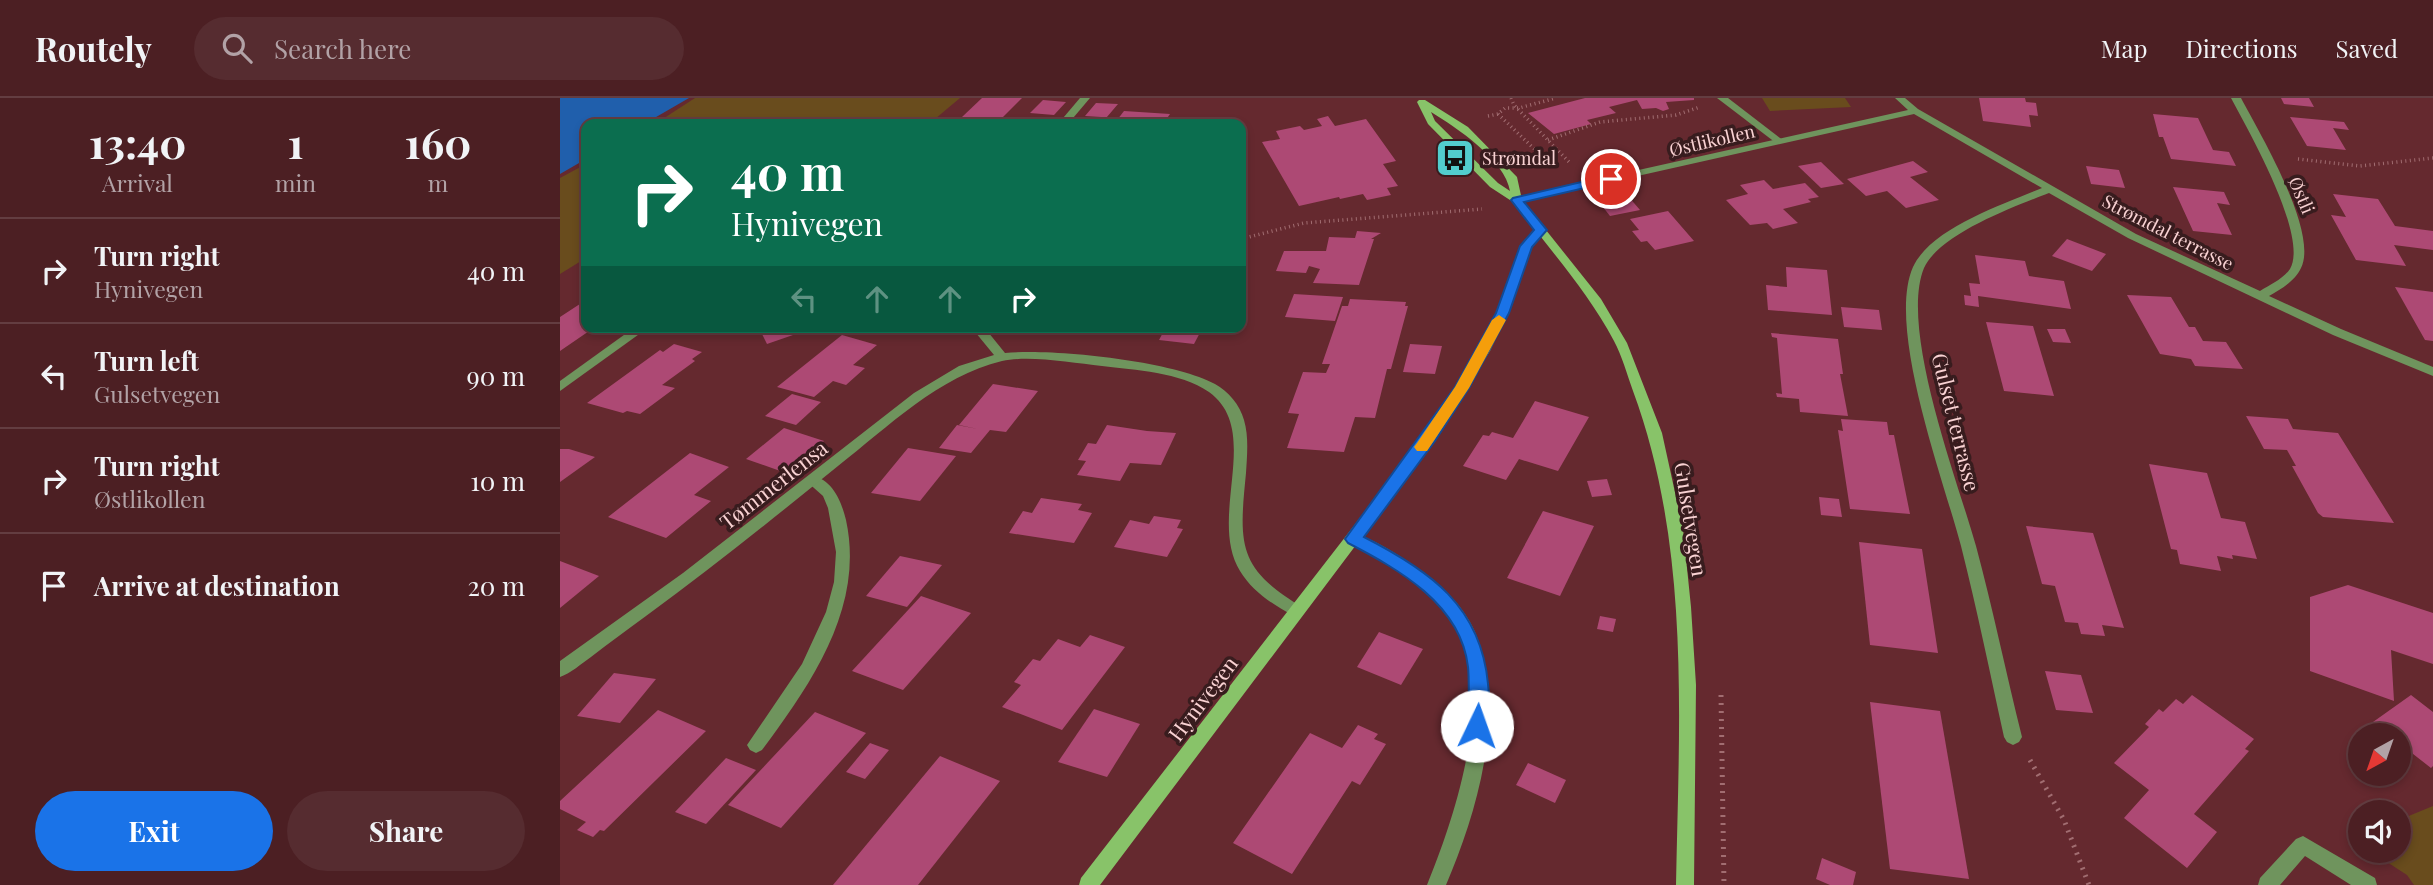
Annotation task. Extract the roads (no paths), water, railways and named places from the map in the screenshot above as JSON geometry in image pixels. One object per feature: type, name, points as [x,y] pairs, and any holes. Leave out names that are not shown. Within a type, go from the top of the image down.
[{"type":"main road","name":"Gulsetvegen","points":[[1420,100],[1431,121],[1494,184],[1517,200],[1597,300],[1621,343],[1655,433],[1668,482],[1676,529],[1688,685],[1685,885]]},
{"type":"main road","name":"Gulsetvegen","points":[[1420,100],[1465,129],[1499,163],[1513,179],[1517,200]]},
{"type":"main road","name":"Hynivegen","points":[[1088,885],[1430,437],[1462,388],[1502,313],[1526,246],[1541,230]]},
{"type":"street","points":[[1067,119],[1085,98]]},
{"type":"street","points":[[1722,98],[1779,141]]},
{"type":"street","name":"Strømdal terrasse","points":[[1900,98],[1915,111],[1994,154],[2132,236],[2337,332],[2433,372]]},
{"type":"street","name":"Østli","points":[[2236,98],[2266,156],[2295,222],[2301,251],[2298,265],[2289,277],[2260,296]]},
{"type":"street","name":"Østlikollen","points":[[1517,200],[1915,111]]},
{"type":"street","name":"Gulset terrasse","points":[[2013,737],[1968,544],[1927,405],[1916,348],[1913,284],[1919,267],[1932,251],[1992,214],[2049,189]]},
{"type":"street","points":[[560,387],[635,333]]},
{"type":"street","points":[[982,333],[1002,357]]},
{"type":"street","name":"Tømmerlensa","points":[[560,670],[688,577],[943,380],[962,369],[1002,357],[1022,355],[1168,373],[1211,387],[1223,395],[1234,407],[1239,425],[1234,535],[1240,557],[1252,579],[1271,596],[1297,611]]},
{"type":"street","points":[[756,745],[805,673],[830,623],[842,587],[845,561],[842,533],[832,495],[824,486],[812,480]]},
{"type":"street","points":[[1353,539],[1402,564],[1431,587],[1454,612],[1468,633],[1477,663],[1480,698],[1475,754],[1464,816],[1436,885]]},
{"type":"street","points":[[2267,885],[2303,845],[2368,885]]},
{"type":"water","points":[[560,98],[689,98],[653,119],[581,119],[581,162],[560,174]]},
{"type":"place","name":"Strømdal","points":[[1455,158]]}]
